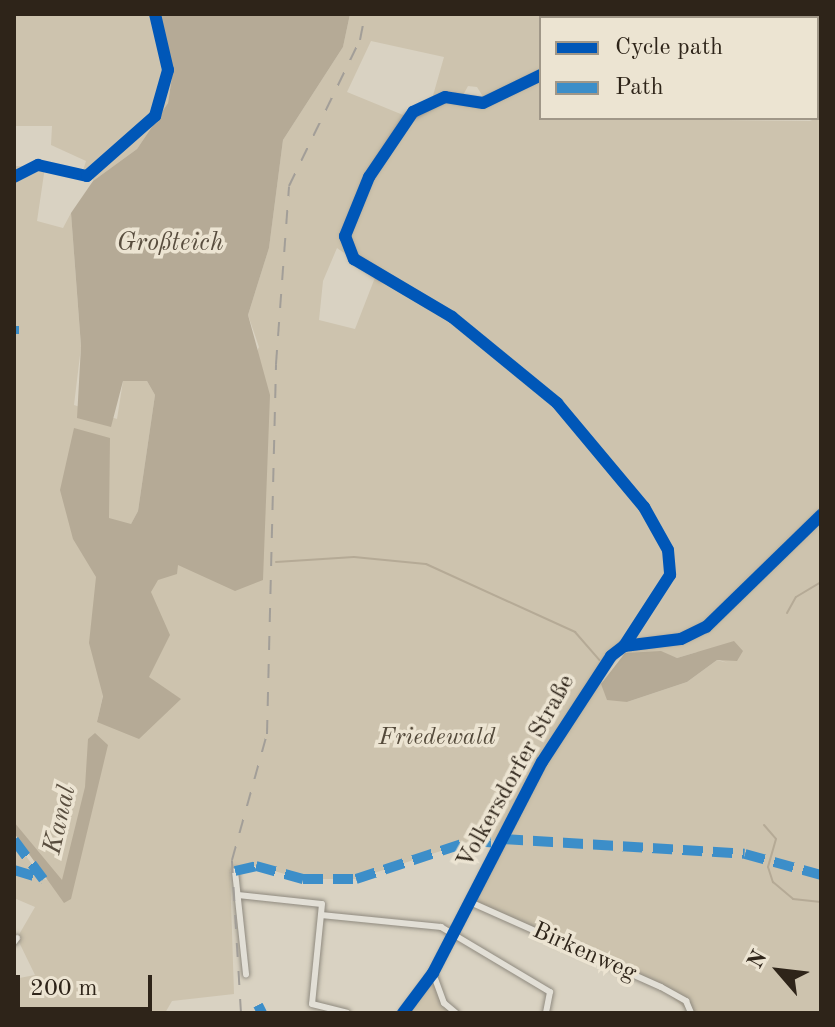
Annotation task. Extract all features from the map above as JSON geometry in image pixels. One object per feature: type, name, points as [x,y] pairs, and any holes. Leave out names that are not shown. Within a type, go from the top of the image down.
[{"type":"street","points":[[382,277],[354,259],[345,236],[369,177],[408,117],[445,97],[483,103],[539,76]]},
{"type":"street","name":"Volkersdorfer Straße","points":[[403,1013],[433,973],[455,934],[542,762],[611,656],[624,646],[681,639],[706,627],[821,515]]},
{"type":"street","points":[[235,871],[246,974]]},
{"type":"street","points":[[238,895],[322,904],[312,1004],[347,1013]]},
{"type":"street","name":"Birkenweg","points":[[470,902],[661,987],[686,1001],[691,1013]]},
{"type":"street","points":[[321,915],[431,924],[455,934],[550,992],[546,1013]]},
{"type":"street","points":[[433,973],[444,1003],[456,1013]]},
{"type":"green space","points":[[14,14],[160,14],[173,70],[168,103],[137,149],[93,181],[93,170],[82,174],[86,161],[51,145],[52,126],[14,126]]},
{"type":"green space","name":"Friedewald","points":[[350,14],[547,14],[550,16],[539,16],[539,120],[810,121],[819,120],[821,116],[821,1013],[691,1013],[653,982],[472,902],[505,840],[471,841],[356,879],[303,879],[256,866],[230,870],[234,994],[172,1001],[165,1013],[14,1013],[14,979],[35,975],[17,938],[35,907],[14,898],[14,840],[43,879],[56,881],[14,822],[14,166],[45,167],[37,221],[63,228],[71,213],[81,347],[74,405],[117,419],[123,381],[147,381],[155,395],[138,511],[117,550],[130,574],[97,722],[146,578],[259,347],[248,315],[269,248],[283,140],[343,47]],"holes":[[[371,41],[444,57],[432,99],[446,95],[462,97],[468,86],[477,87],[487,103],[446,98],[408,117],[347,92]],[[337,248],[376,275],[355,329],[319,320],[323,281]],[[655,652],[677,658],[697,652],[728,663],[717,660],[687,682],[627,702],[605,690],[601,677],[619,656]]]},
{"type":"green space","points":[[433,973],[444,1003],[456,1013],[403,1013]]},
{"type":"water","name":"Großteich","points":[[160,14],[350,14],[343,47],[283,140],[269,248],[248,315],[270,395],[263,580],[235,591],[178,565],[177,574],[158,580],[151,592],[170,635],[149,677],[181,699],[139,739],[97,722],[103,696],[89,643],[96,577],[73,539],[60,490],[74,428],[110,438],[109,518],[131,524],[138,511],[155,395],[147,381],[123,381],[111,427],[77,418],[81,346],[71,213],[93,181],[137,149],[168,103],[173,70]]},
{"type":"water","points":[[734,641],[743,651],[737,661],[717,660],[687,682],[627,702],[607,700],[601,684],[625,653],[661,651],[677,658]]},
{"type":"water","points":[[95,733],[108,745],[71,899],[64,903],[14,833],[14,822],[62,880],[85,787],[88,739]]},
{"type":"waterway","points":[[276,562],[354,557],[426,564],[575,632],[599,660]]},
{"type":"waterway","points":[[787,613],[796,597],[821,582]]},
{"type":"waterway","points":[[764,825],[776,839],[768,867],[773,882],[793,899],[821,902]]},
{"type":"railway","points":[[241,1013],[232,860],[267,734],[276,364],[289,186],[360,40],[365,14]]},
{"type":"marked path","points":[[14,326],[14,334]]},
{"type":"marked path","points":[[503,839],[745,854],[821,875]]},
{"type":"marked path","points":[[14,840],[43,879]]},
{"type":"marked path","points":[[235,871],[256,866],[303,879],[356,879],[471,841],[501,843]]},
{"type":"marked path","points":[[14,870],[43,879]]},
{"type":"marked path","points":[[258,1005],[262,1013]]},
{"type":"cycle path","points":[[14,177],[38,165],[87,176],[155,116],[168,70],[155,14]]},
{"type":"cycle path","points":[[539,76],[483,103],[445,97],[413,112],[369,177],[345,236],[354,259],[452,317],[557,403],[644,507],[668,550],[670,575],[624,646]]},
{"type":"cycle path","points":[[403,1013],[433,973],[542,762],[611,656],[624,646],[681,639],[706,627],[821,515]]},
{"type":"water label","name":"Kanal","points":[[61,820]]}]
